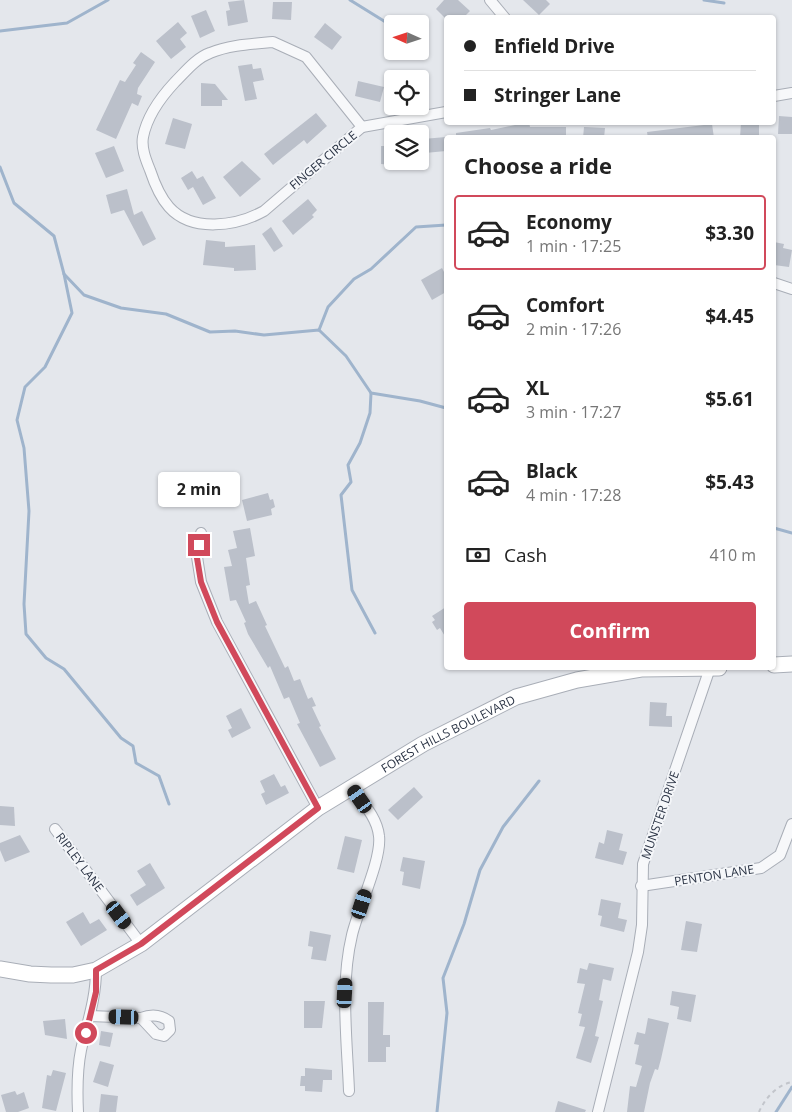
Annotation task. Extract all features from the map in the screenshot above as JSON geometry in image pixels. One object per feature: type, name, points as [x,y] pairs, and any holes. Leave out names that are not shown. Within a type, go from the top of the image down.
[{"type":"main road","points":[[776,665],[792,664]]},
{"type":"main road","name":"FOREST HILLS BOULEVARD","points":[[0,969],[51,975],[96,970],[141,944],[318,808],[422,744],[516,697],[577,680],[630,670]]},
{"type":"street","points":[[490,0],[502,15]]},
{"type":"street","name":"FINGER CIRCLE","points":[[265,42],[273,42],[306,57],[362,127],[264,211],[252,218],[227,224],[192,221],[179,216],[168,207],[153,181],[143,152],[142,139],[150,118],[162,97],[189,68],[208,53],[233,46],[265,42]]},
{"type":"street","points":[[776,96],[792,94]]},
{"type":"street","points":[[362,127],[444,112]]},
{"type":"street","points":[[776,284],[792,289]]},
{"type":"street","points":[[201,533],[197,558],[201,582],[217,622],[318,808]]},
{"type":"street","name":"MUNSTER DRIVE","points":[[598,1112],[638,952],[642,925],[643,864],[651,836],[688,739],[709,670]]},
{"type":"street","points":[[349,1090],[345,993],[347,965],[352,935],[380,838],[376,822],[351,787]]},
{"type":"street","name":"PENTON LANE","points":[[642,886],[761,868],[780,855],[792,824]]},
{"type":"street","name":"RIPLEY LANE","points":[[55,829],[141,944]]},
{"type":"street","points":[[78,1112],[78,1069],[96,992],[96,970]]},
{"type":"street","points":[[90,1016],[141,1018]]},
{"type":"path","points":[[759,1112],[769,1096],[783,1084],[792,1082]]},
{"type":"building","points":[[244,0],[248,22],[228,26],[226,11],[230,10],[228,2]]},
{"type":"building","points":[[444,0],[458,0],[470,11],[466,15],[444,15],[444,17],[436,9]]},
{"type":"building","points":[[523,0],[546,0],[550,4],[539,15]]},
{"type":"building","points":[[273,2],[292,2],[291,20],[272,19]]},
{"type":"building","points":[[206,10],[215,31],[200,38],[191,16]]},
{"type":"building","points":[[178,22],[187,33],[180,39],[186,47],[171,59],[156,41]]},
{"type":"building","points":[[325,23],[342,37],[332,50],[314,37]]},
{"type":"building","points":[[141,52],[155,62],[138,88],[137,94],[142,96],[138,106],[132,103],[116,139],[96,130],[120,80],[125,82],[136,65],[133,63]]},
{"type":"building","points":[[252,64],[253,69],[261,68],[264,80],[253,82],[257,99],[245,101],[238,66]]},
{"type":"building","points":[[358,81],[384,87],[380,102],[355,96]]},
{"type":"building","points":[[201,83],[215,84],[228,100],[222,100],[222,106],[201,106]]},
{"type":"building","points":[[316,113],[327,126],[307,144],[304,140],[273,165],[264,154]]},
{"type":"building","points":[[779,116],[792,117],[792,134],[778,134]]},
{"type":"building","points":[[173,118],[192,124],[185,149],[165,144]]},
{"type":"building","points":[[515,125],[566,127],[566,135],[456,135],[456,133],[490,128],[491,130]]},
{"type":"building","points":[[712,125],[714,135],[648,135],[647,132]]},
{"type":"building","points":[[741,125],[759,125],[759,135],[740,135]]},
{"type":"building","points":[[584,127],[605,128],[604,135],[583,135]]},
{"type":"building","points":[[444,137],[444,151],[429,153],[429,138]]},
{"type":"building","points":[[114,146],[124,171],[106,178],[95,153]]},
{"type":"building","points":[[381,146],[384,146],[384,164],[381,164]]},
{"type":"building","points":[[242,161],[261,179],[240,197],[223,177]]},
{"type":"building","points":[[192,171],[197,179],[203,176],[216,198],[203,205],[193,187],[188,190],[181,178]]},
{"type":"building","points":[[127,189],[134,215],[142,211],[156,239],[143,246],[124,210],[111,214],[106,195]]},
{"type":"building","points":[[308,199],[317,210],[312,215],[314,217],[293,235],[282,221]]},
{"type":"building","points":[[271,227],[283,246],[274,252],[262,234]]},
{"type":"building","points":[[206,240],[225,242],[225,247],[255,245],[256,270],[234,271],[234,268],[203,265]]},
{"type":"building","points":[[776,242],[784,244],[783,248],[792,250],[789,267],[776,265]]},
{"type":"building","points":[[442,268],[444,272],[444,293],[432,300],[421,280]]},
{"type":"building","points":[[268,493],[270,500],[273,499],[275,507],[271,509],[272,515],[247,521],[242,500]]},
{"type":"building","points":[[250,528],[255,556],[246,558],[250,585],[246,586],[249,604],[256,601],[267,625],[265,626],[285,668],[288,666],[294,681],[300,679],[308,699],[312,697],[316,706],[312,707],[321,726],[319,727],[336,759],[320,767],[297,724],[300,723],[289,697],[284,699],[270,666],[268,668],[248,634],[244,623],[246,622],[236,600],[230,601],[224,567],[232,566],[228,550],[237,548],[233,531]]},
{"type":"building","points":[[444,608],[444,635],[440,628],[437,630],[432,622],[435,620],[432,616]]},
{"type":"building","points":[[650,702],[667,703],[666,716],[672,716],[672,727],[649,726]]},
{"type":"building","points":[[241,708],[251,728],[232,738],[228,730],[232,728],[226,716]]},
{"type":"building","points":[[274,774],[281,787],[285,785],[289,793],[266,805],[261,794],[265,792],[260,781]]},
{"type":"building","points":[[414,787],[423,797],[398,820],[388,810]]},
{"type":"building","points":[[0,806],[14,807],[15,826],[0,825]]},
{"type":"building","points":[[607,830],[623,834],[619,850],[627,852],[623,865],[595,858],[599,842],[604,844]]},
{"type":"building","points":[[20,835],[30,852],[5,862],[0,850],[0,843]]},
{"type":"building","points":[[345,836],[362,840],[354,873],[337,869]]},
{"type":"building","points":[[403,857],[425,861],[420,889],[402,885],[404,872],[400,871]]},
{"type":"building","points":[[150,863],[165,888],[137,906],[130,895],[146,885],[137,871]]},
{"type":"building","points":[[601,899],[621,903],[618,918],[627,920],[624,932],[600,926],[602,916],[598,915]]},
{"type":"building","points":[[83,912],[90,924],[99,919],[107,930],[81,946],[66,922]]},
{"type":"building","points":[[686,921],[702,924],[697,952],[681,950]]},
{"type":"building","points":[[310,931],[331,935],[326,961],[311,959],[313,947],[308,946]]},
{"type":"building","points":[[589,963],[614,968],[611,981],[603,979],[599,1000],[603,1001],[595,1036],[599,1037],[591,1063],[576,1058],[585,1027],[579,1026],[582,1014],[578,1013],[585,984],[577,983],[580,968],[587,970]]},
{"type":"building","points":[[672,991],[696,995],[691,1022],[677,1019],[679,1007],[670,1005]]},
{"type":"building","points":[[304,1001],[325,1001],[322,1028],[304,1028]]},
{"type":"building","points":[[368,1002],[384,1002],[383,1035],[390,1035],[390,1047],[386,1047],[386,1062],[368,1062]]},
{"type":"building","points":[[648,1018],[669,1023],[661,1059],[658,1070],[655,1069],[650,1083],[644,1112],[627,1112],[630,1086],[636,1087],[642,1066],[635,1064],[639,1045],[634,1044],[637,1032],[645,1034]]},
{"type":"building","points":[[65,1019],[67,1039],[45,1035],[43,1021]]},
{"type":"building","points":[[101,1031],[113,1033],[110,1047],[99,1045]]},
{"type":"building","points":[[100,1061],[114,1065],[108,1087],[93,1082]]},
{"type":"building","points":[[305,1068],[332,1070],[332,1080],[323,1080],[322,1092],[305,1091],[305,1086],[300,1086],[301,1076],[305,1076]]},
{"type":"building","points":[[53,1070],[66,1073],[56,1111],[42,1108],[47,1075],[51,1076]]},
{"type":"building","points":[[15,1091],[17,1095],[24,1092],[29,1108],[18,1112],[6,1112],[1,1095]]},
{"type":"building","points":[[101,1094],[118,1096],[116,1112],[99,1112]]},
{"type":"building","points":[[558,1101],[586,1110],[585,1112],[555,1112]]},
{"type":"waterway","points":[[0,31],[67,23],[108,0]]},
{"type":"waterway","points":[[350,0],[384,21]]},
{"type":"waterway","points":[[704,0],[724,3]]},
{"type":"waterway","points":[[0,167],[14,203],[54,236],[64,274],[84,295],[121,308],[166,314],[210,332],[235,331],[264,335],[319,330],[346,356],[371,393],[420,401],[444,407]]},
{"type":"waterway","points":[[319,330],[328,307],[354,279],[371,269],[416,227],[444,225]]},
{"type":"waterway","points":[[64,274],[72,313],[45,367],[25,387],[17,420],[24,448],[29,511],[24,604],[26,634],[46,658],[64,669],[121,738],[133,746],[136,763],[159,776],[169,804]]},
{"type":"waterway","points":[[371,393],[370,413],[360,443],[348,465],[351,482],[341,495],[352,590],[375,633]]},
{"type":"waterway","points":[[776,529],[792,533]]},
{"type":"waterway","points":[[437,1112],[447,1013],[443,978],[464,924],[480,870],[503,827],[539,781]]},
{"type":"waterway","points":[[776,1112],[792,1087]]},
{"type":"route","points":[[86,1033],[96,992],[96,970],[141,944],[318,808],[217,622],[201,582],[197,558],[199,545]]}]
